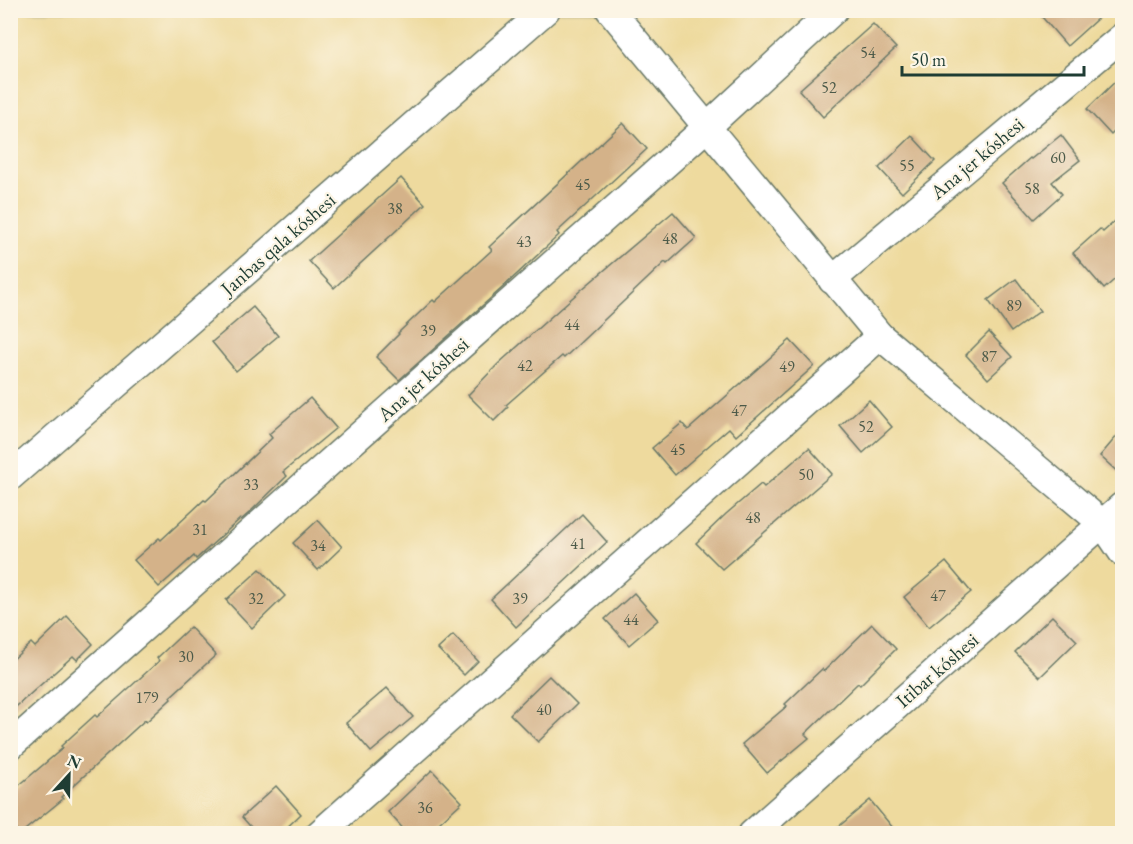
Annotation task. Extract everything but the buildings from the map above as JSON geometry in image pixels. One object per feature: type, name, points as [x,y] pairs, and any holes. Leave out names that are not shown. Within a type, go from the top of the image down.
[{"type":"street","name":"Janbas qala kóshesi","points":[[10,477],[546,10]]},
{"type":"street","points":[[610,10],[880,336],[1102,524],[1122,552]]},
{"type":"street","name":"Ana jer kóshesi","points":[[10,746],[706,128],[834,10]]},
{"type":"street","name":"Ana jer kóshesi","points":[[832,280],[1122,37]]},
{"type":"street","points":[[319,834],[880,336]]},
{"type":"street","name":"Itibar kóshesi","points":[[752,834],[1122,506]]},
{"type":"sand","points":[[11,11],[1122,11],[1122,833],[11,833]]}]
